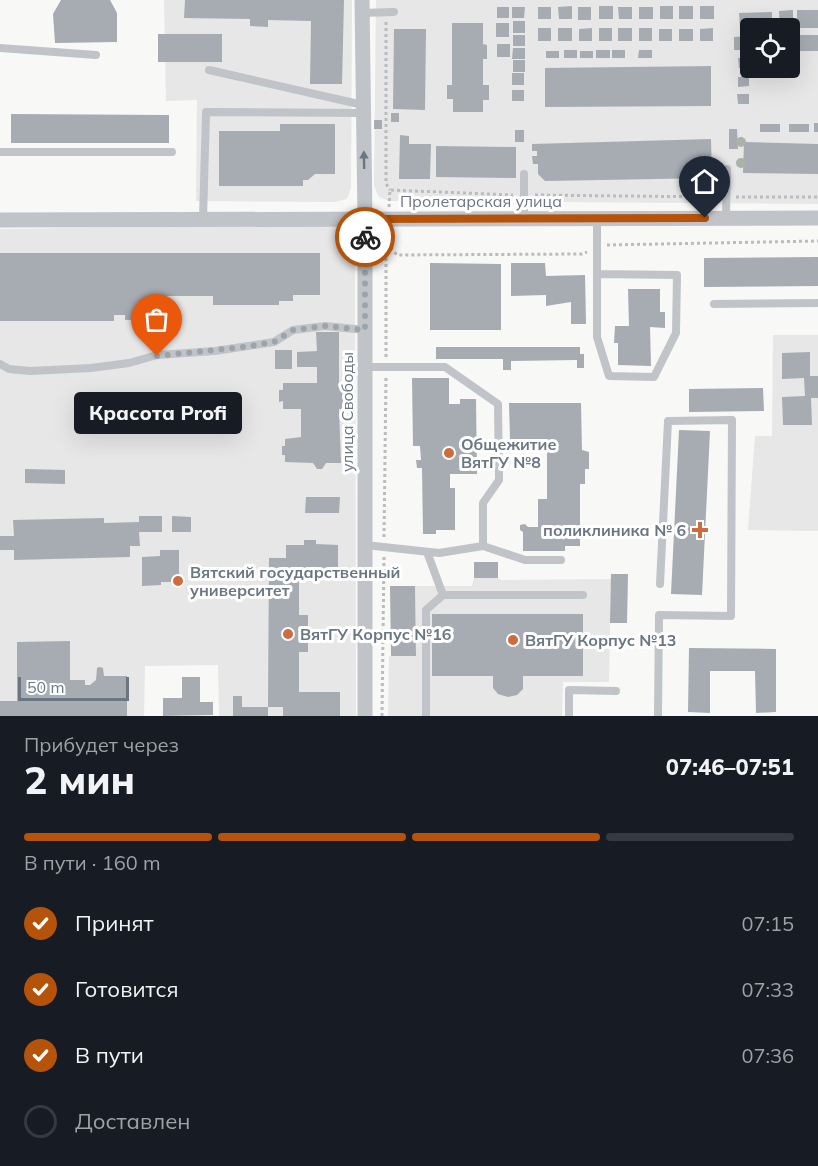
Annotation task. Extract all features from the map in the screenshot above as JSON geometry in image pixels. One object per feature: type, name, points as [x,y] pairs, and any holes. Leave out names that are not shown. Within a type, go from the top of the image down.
[{"type":"street","name":"улица Свободы","points":[[362,7],[365,219],[365,716]]},
{"type":"street","name":"Пролетарская улица","points":[[0,220],[818,218]]},
{"type":"lane","points":[[362,7],[390,13]]},
{"type":"lane","points":[[0,48],[96,55]]},
{"type":"lane","points":[[209,70],[363,109]]},
{"type":"lane","points":[[204,219],[206,112],[363,109]]},
{"type":"lane","points":[[0,152],[172,152]]},
{"type":"lane","points":[[726,218],[727,169]]},
{"type":"lane","points":[[524,174],[524,218]]},
{"type":"lane","points":[[597,218],[597,274],[597,337],[609,376],[654,377],[676,333],[677,275],[597,274]]},
{"type":"lane","points":[[714,304],[818,303]]},
{"type":"lane","points":[[0,364],[9,369],[30,371],[91,368],[129,363],[157,356],[215,351],[274,342],[293,330],[325,326],[365,330]]},
{"type":"lane","points":[[365,367],[445,367],[498,404],[499,480],[483,503],[483,546]]},
{"type":"lane","points":[[658,716],[659,615],[731,616],[732,420],[668,421],[660,584]]},
{"type":"lane","points":[[365,545],[439,553],[483,546],[525,560],[561,560]]},
{"type":"lane","points":[[428,552],[443,595]]},
{"type":"lane","points":[[426,716],[426,610],[443,595],[583,595]]},
{"type":"lane","points":[[569,716],[569,690],[616,691]]},
{"type":"path","points":[[389,209],[390,190],[386,182],[390,13]]},
{"type":"path","points":[[390,190],[524,195],[818,197]]},
{"type":"path","points":[[382,716],[386,257],[390,247]]},
{"type":"shaded area","points":[[164,0],[352,0],[351,188],[347,199],[334,202],[196,201],[197,100],[166,101]]},
{"type":"shaded area","points":[[376,0],[818,0],[818,204],[389,201],[379,197],[374,186]]},
{"type":"shaded area","points":[[333,224],[343,228],[352,237],[355,245],[356,716],[219,716],[218,665],[145,666],[144,716],[0,716],[0,229]]},
{"type":"shaded area","points":[[773,335],[818,335],[818,531],[748,530],[755,436],[772,436]]},
{"type":"shaded area","name":"ВятГУ Корпус №13","points":[[474,578],[501,580],[611,579],[609,682],[563,682],[562,716],[388,716],[389,656],[416,656],[415,586],[472,586]]},
{"type":"building","points":[[61,0],[110,0],[117,13],[117,42],[55,43],[53,14]]},
{"type":"building","points":[[185,0],[344,0],[342,84],[310,84],[311,21],[268,20],[268,27],[250,26],[250,19],[184,18]]},
{"type":"building","points":[[572,6],[572,19],[559,19],[558,7]]},
{"type":"building","points":[[599,6],[613,6],[613,19],[599,19]]},
{"type":"building","points":[[660,6],[673,6],[673,19],[660,19]]},
{"type":"building","points":[[679,6],[693,6],[693,19],[679,19]]},
{"type":"building","points":[[700,6],[714,6],[714,19],[700,19]]},
{"type":"building","points":[[497,7],[509,7],[509,18],[497,18]]},
{"type":"building","points":[[512,7],[525,7],[524,18],[512,18]]},
{"type":"building","points":[[538,7],[551,7],[551,19],[538,19]]},
{"type":"building","points":[[578,7],[591,7],[591,20],[578,20]]},
{"type":"building","points":[[618,7],[632,7],[632,19],[619,19]]},
{"type":"building","points":[[639,7],[653,7],[653,19],[639,19]]},
{"type":"building","points":[[793,10],[793,18],[779,18],[779,11]]},
{"type":"building","points":[[797,10],[818,10],[818,28],[800,28],[800,18],[797,18]]},
{"type":"building","points":[[772,12],[772,18],[740,18],[740,29],[739,13]]},
{"type":"building","points":[[513,21],[525,21],[525,33],[513,33]]},
{"type":"building","points":[[452,23],[483,23],[483,44],[487,45],[487,59],[483,59],[483,85],[489,85],[489,100],[483,100],[483,112],[453,112],[453,99],[447,99],[447,85],[452,85]]},
{"type":"building","points":[[496,23],[509,23],[509,37],[496,37]]},
{"type":"building","points":[[538,28],[551,28],[551,41],[538,41]]},
{"type":"building","points":[[558,28],[572,28],[572,41],[558,41]]},
{"type":"building","points":[[592,28],[592,41],[579,41],[579,29]]},
{"type":"building","points":[[599,28],[612,28],[612,41],[599,41]]},
{"type":"building","points":[[618,28],[632,28],[632,41],[618,41]]},
{"type":"building","points":[[639,28],[652,28],[652,41],[639,41]]},
{"type":"building","points":[[713,28],[713,41],[700,41],[700,29]]},
{"type":"building","points":[[394,29],[426,29],[425,110],[393,109]]},
{"type":"building","points":[[659,29],[672,29],[672,41],[659,41]]},
{"type":"building","points":[[679,29],[693,29],[693,41],[679,41]]},
{"type":"building","points":[[158,34],[222,34],[222,62],[158,62]]},
{"type":"building","points":[[513,35],[525,35],[525,46],[513,46]]},
{"type":"building","points":[[800,35],[818,35],[818,51],[800,51]]},
{"type":"building","points":[[734,37],[740,37],[740,50],[734,50]]},
{"type":"building","points":[[497,44],[510,44],[510,57],[497,57]]},
{"type":"building","points":[[513,48],[525,48],[525,59],[512,59]]},
{"type":"building","points":[[564,50],[577,50],[577,58],[564,58]]},
{"type":"building","points":[[596,50],[610,50],[610,58],[596,58]]},
{"type":"building","points":[[612,50],[625,50],[625,58],[612,58]]},
{"type":"building","points":[[639,50],[652,50],[652,58],[638,58]]},
{"type":"building","points":[[546,51],[559,51],[559,58],[546,58]]},
{"type":"building","points":[[580,51],[593,51],[593,58],[580,58]]},
{"type":"building","points":[[513,60],[525,60],[525,72],[513,72]]},
{"type":"building","points":[[711,66],[711,106],[545,107],[545,68]]},
{"type":"building","points":[[512,73],[524,73],[524,85],[512,85]]},
{"type":"building","points":[[738,77],[749,78],[749,86],[738,87]]},
{"type":"building","points":[[512,90],[524,90],[524,101],[512,101]]},
{"type":"building","points":[[737,94],[749,94],[749,104],[738,104]]},
{"type":"building","points":[[391,113],[399,113],[399,122],[391,122]]},
{"type":"building","points":[[11,114],[169,115],[169,143],[11,143]]},
{"type":"building","points":[[374,120],[382,120],[382,129],[374,129]]},
{"type":"building","points":[[814,123],[818,123],[818,132],[814,132]]},
{"type":"building","points":[[280,124],[335,124],[335,174],[315,174],[308,180],[303,180],[303,186],[219,186],[219,131],[280,131]]},
{"type":"building","points":[[760,124],[780,124],[780,132],[760,132]]},
{"type":"building","points":[[789,124],[809,124],[809,132],[789,132]]},
{"type":"building","points":[[729,129],[737,129],[738,149],[729,149]]},
{"type":"building","points":[[515,130],[524,130],[524,142],[515,142]]},
{"type":"building","points":[[400,135],[409,136],[409,144],[431,144],[430,179],[399,179]]},
{"type":"building","points":[[711,139],[712,178],[545,181],[538,174],[538,164],[533,164],[532,156],[537,156],[537,151],[532,151],[532,144]]},
{"type":"building","points":[[744,142],[818,144],[818,174],[743,173]]},
{"type":"building","points":[[436,146],[516,147],[516,178],[436,177]]},
{"type":"building","points":[[0,253],[320,253],[320,295],[293,295],[293,301],[279,301],[279,305],[213,305],[213,296],[151,296],[151,320],[125,320],[125,315],[114,315],[114,321],[0,321]]},
{"type":"building","points":[[818,257],[818,286],[704,287],[704,258]]},
{"type":"building","points":[[430,263],[501,264],[501,330],[430,330]]},
{"type":"building","points":[[511,263],[545,263],[546,276],[585,275],[586,324],[571,324],[571,302],[546,306],[546,295],[511,296]]},
{"type":"building","points":[[628,289],[660,289],[660,312],[665,312],[665,328],[650,327],[651,366],[618,365],[618,343],[614,343],[615,326],[629,326]]},
{"type":"building","points":[[316,332],[339,332],[339,382],[343,382],[343,409],[339,409],[341,463],[326,463],[322,469],[317,469],[313,463],[285,462],[282,446],[285,446],[285,439],[301,437],[301,409],[283,409],[283,401],[279,402],[279,390],[283,390],[283,383],[317,383],[317,367],[297,367],[297,352],[317,351]]},
{"type":"building","points":[[436,347],[580,347],[580,354],[584,354],[584,368],[577,368],[577,360],[511,361],[511,370],[503,370],[503,359],[436,359]]},
{"type":"building","points":[[275,350],[292,350],[292,369],[275,369]]},
{"type":"building","points":[[810,352],[810,376],[818,376],[818,398],[811,398],[812,425],[783,425],[782,397],[805,396],[804,378],[782,379],[782,353]]},
{"type":"building","name":"Общежитие ВятГУ №8","points":[[412,378],[449,378],[449,404],[460,404],[460,399],[476,399],[477,474],[450,474],[450,488],[455,488],[455,530],[436,530],[436,534],[423,534],[422,468],[417,468],[416,460],[421,460],[420,446],[413,446]]},
{"type":"building","points":[[763,388],[764,411],[689,412],[689,389]]},
{"type":"building","points":[[509,403],[581,403],[582,450],[589,452],[589,469],[585,469],[585,484],[580,484],[580,546],[565,546],[565,551],[523,551],[523,532],[520,530],[520,525],[538,527],[538,499],[547,499],[547,439],[510,439]]},
{"type":"building","points":[[679,430],[710,431],[702,595],[671,594]]},
{"type":"building","points":[[25,469],[65,470],[65,484],[25,483]]},
{"type":"building","points":[[306,497],[340,497],[339,513],[305,513]]},
{"type":"building","points":[[139,516],[162,516],[162,532],[139,532],[140,546],[130,546],[130,557],[14,560],[14,550],[0,550],[0,536],[14,536],[13,520],[104,518],[104,523],[139,522]]},
{"type":"building","points":[[172,516],[191,517],[191,532],[172,532]]},
{"type":"building","name":"ВятГУ Корпус №16","points":[[304,540],[316,540],[316,544],[338,545],[338,572],[299,572],[299,615],[308,615],[308,652],[299,652],[299,692],[340,692],[340,716],[283,716],[283,707],[268,707],[269,558],[286,558],[286,545],[304,545]]},
{"type":"building","points":[[160,550],[179,550],[179,582],[161,582],[161,585],[142,586],[142,557],[160,556]]},
{"type":"building","points":[[474,562],[498,562],[498,578],[474,578]]},
{"type":"building","points":[[611,574],[628,574],[627,623],[610,623]]},
{"type":"building","points":[[390,586],[415,586],[416,656],[391,656]]},
{"type":"building","name":"ВятГУ Корпус №13","points":[[432,614],[583,614],[583,676],[523,676],[523,689],[517,695],[508,697],[498,694],[493,688],[493,676],[432,676]]},
{"type":"building","points":[[70,641],[70,680],[85,680],[85,685],[90,685],[96,680],[99,667],[103,668],[104,676],[127,676],[127,716],[0,716],[0,701],[17,701],[17,642]]},
{"type":"building","points":[[689,648],[776,649],[776,712],[756,713],[755,671],[710,671],[710,713],[688,712]]},
{"type":"building","points":[[182,677],[200,677],[200,702],[213,702],[213,715],[163,716],[163,698],[182,698]]},
{"type":"building","points":[[233,696],[242,696],[242,707],[268,707],[268,716],[233,716]]},
{"type":"way so far","points":[[157,356],[180,352],[215,351],[274,342],[293,330],[325,326],[365,330],[365,237]]},
{"type":"place","name":"Красота Profi","points":[[157,356]]},
{"type":"place","name":"Общежитие ВятГУ №8","points":[[449,453]]},
{"type":"place","name":"поликлиника № 6","points":[[700,530]]},
{"type":"place","name":"Вятский государственный университет","points":[[178,581]]},
{"type":"place","name":"ВятГУ Корпус №16","points":[[288,634]]},
{"type":"place","name":"ВятГУ Корпус №13","points":[[513,640]]},
{"type":"route","points":[[365,237],[365,219],[705,218]]}]
